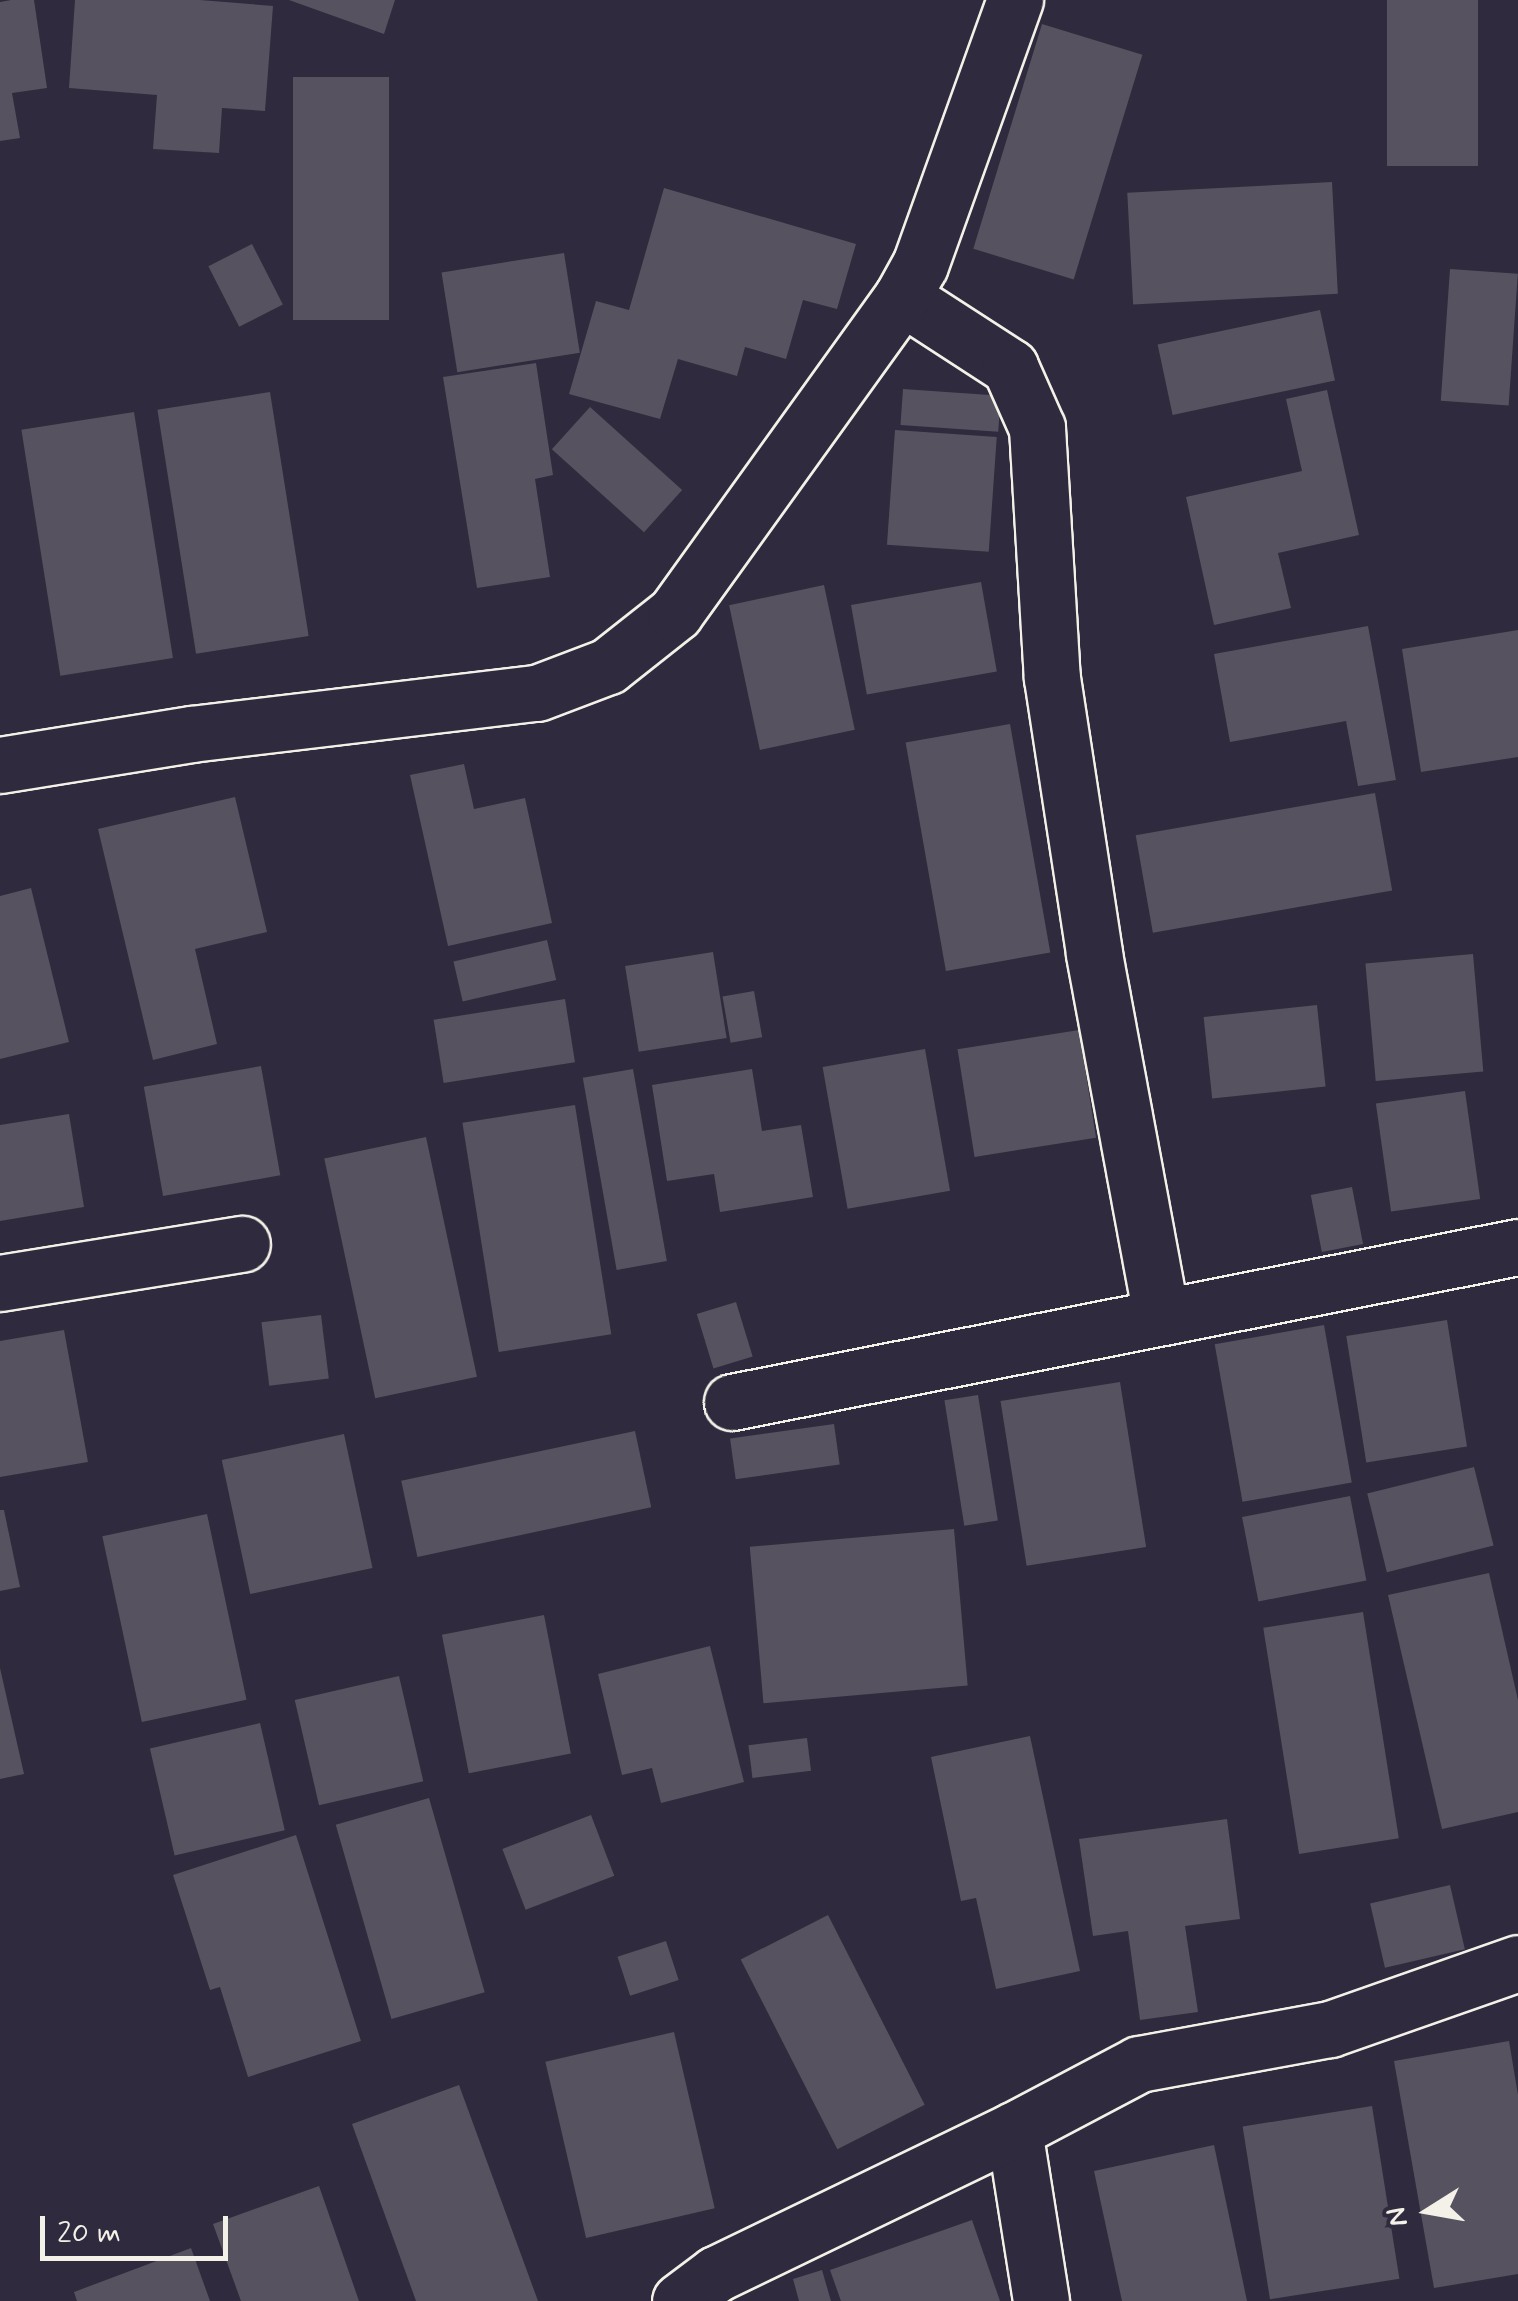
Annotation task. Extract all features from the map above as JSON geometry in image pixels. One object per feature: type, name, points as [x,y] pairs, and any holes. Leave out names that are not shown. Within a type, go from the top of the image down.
[{"type":"street","points":[[0,765],[191,734],[537,694],[608,666],[676,613],[902,298],[920,266],[1015,0]]},
{"type":"street","points":[[902,298],[1010,367],[1037,428],[1052,678],[1094,954],[1161,1318]]},
{"type":"street","points":[[0,1283],[242,1244]]},
{"type":"street","points":[[732,1402],[1518,1248]]},
{"type":"street","points":[[680,2301],[716,2274],[1014,2130],[1139,2064],[1330,2029],[1518,1964]]},
{"type":"street","points":[[1014,2130],[1041,2301]]},
{"type":"building","points":[[34,0],[47,88],[12,93],[20,138],[0,141],[0,2]]},
{"type":"building","points":[[75,0],[200,0],[273,6],[265,111],[222,108],[219,153],[153,149],[157,95],[69,88]]},
{"type":"building","points":[[289,0],[395,0],[384,34]]},
{"type":"building","points":[[1387,0],[1478,0],[1478,166],[1387,166]]},
{"type":"building","points":[[1042,24],[1142,55],[1074,279],[973,249]]},
{"type":"building","points":[[293,77],[389,77],[389,320],[293,320]]},
{"type":"building","points":[[1332,182],[1338,294],[1133,305],[1127,193]]},
{"type":"building","points":[[664,188],[856,244],[837,309],[803,300],[786,359],[745,347],[737,376],[678,359],[660,419],[569,394],[596,301],[629,310]]},
{"type":"building","points":[[252,244],[283,305],[239,327],[208,266]]},
{"type":"building","points":[[564,253],[580,353],[457,372],[442,272]]},
{"type":"building","points":[[1450,269],[1518,274],[1509,405],[1441,401]]},
{"type":"building","points":[[1320,310],[1335,380],[1173,415],[1158,345]]},
{"type":"building","points":[[536,363],[553,475],[535,479],[550,577],[477,588],[443,377]]},
{"type":"building","points":[[903,389],[1001,396],[998,432],[900,425]]},
{"type":"building","points":[[1327,390],[1359,535],[1278,553],[1291,608],[1214,625],[1186,497],[1302,471],[1286,399]]},
{"type":"building","points":[[270,392],[309,636],[196,654],[157,410]]},
{"type":"building","points":[[590,407],[682,490],[644,532],[552,449]]},
{"type":"building","points":[[134,412],[173,658],[60,676],[21,430]]},
{"type":"building","points":[[895,430],[997,437],[989,552],[887,545]]},
{"type":"building","points":[[981,582],[997,672],[867,695],[851,605]]},
{"type":"building","points":[[824,585],[855,730],[760,750],[729,605]]},
{"type":"building","points":[[1368,626],[1396,780],[1358,786],[1346,721],[1230,742],[1214,654]]},
{"type":"building","points":[[1518,630],[1518,757],[1421,772],[1402,649]]},
{"type":"building","points":[[1010,724],[1050,952],[946,971],[906,742]]},
{"type":"building","points":[[464,764],[474,809],[525,798],[552,923],[448,946],[410,775]]},
{"type":"building","points":[[1375,793],[1392,890],[1153,933],[1136,835]]},
{"type":"building","points":[[235,797],[267,932],[195,949],[217,1044],[153,1060],[98,829]]},
{"type":"building","points":[[31,888],[69,1042],[0,1059],[0,896]]},
{"type":"building","points":[[547,940],[556,980],[463,1002],[453,962]]},
{"type":"building","points":[[713,952],[727,1038],[639,1052],[625,966]]},
{"type":"building","points":[[1473,954],[1483,1072],[1376,1081],[1365,963]]},
{"type":"building","points":[[754,991],[762,1037],[731,1043],[722,997]]},
{"type":"building","points":[[565,999],[575,1062],[444,1083],[434,1020]]},
{"type":"building","points":[[1317,1005],[1326,1087],[1212,1098],[1204,1017]]},
{"type":"building","points":[[1079,1030],[1096,1138],[975,1157],[958,1049]]},
{"type":"building","points":[[925,1049],[950,1191],[848,1209],[823,1067]]},
{"type":"building","points":[[261,1066],[280,1175],[163,1196],[144,1087]]},
{"type":"building","points":[[633,1069],[667,1261],[617,1270],[583,1078]]},
{"type":"building","points":[[752,1069],[762,1131],[801,1125],[813,1197],[720,1212],[714,1174],[667,1181],[652,1085]]},
{"type":"building","points":[[1465,1091],[1480,1199],[1391,1211],[1376,1104]]},
{"type":"building","points":[[575,1105],[611,1334],[499,1352],[462,1123]]},
{"type":"building","points":[[69,1114],[84,1207],[0,1221],[0,1125]]},
{"type":"building","points":[[426,1137],[477,1377],[375,1398],[324,1159]]},
{"type":"building","points":[[1352,1187],[1363,1244],[1322,1252],[1311,1195]]},
{"type":"building","points":[[736,1302],[753,1357],[713,1368],[697,1314]]},
{"type":"building","points":[[321,1315],[329,1379],[269,1386],[261,1322]]},
{"type":"building","points":[[1447,1320],[1467,1446],[1366,1462],[1346,1336]]},
{"type":"building","points":[[1324,1325],[1352,1483],[1242,1502],[1215,1344]]},
{"type":"building","points":[[64,1330],[88,1462],[0,1477],[0,1341]]},
{"type":"building","points":[[1120,1382],[1146,1547],[1027,1566],[1000,1401]]},
{"type":"building","points":[[978,1395],[998,1520],[964,1526],[944,1400]]},
{"type":"building","points":[[834,1424],[840,1465],[736,1479],[730,1439]]},
{"type":"building","points":[[635,1431],[651,1507],[417,1557],[401,1481]]},
{"type":"building","points":[[344,1434],[372,1568],[250,1594],[222,1460]]},
{"type":"building","points":[[1474,1467],[1494,1546],[1387,1572],[1367,1494]]},
{"type":"building","points":[[1350,1496],[1366,1580],[1258,1601],[1242,1517]]},
{"type":"building","points":[[0,1510],[4,1510],[20,1587],[0,1591]]},
{"type":"building","points":[[207,1514],[247,1700],[142,1722],[102,1536]]},
{"type":"building","points":[[954,1529],[968,1685],[763,1703],[750,1547]]},
{"type":"building","points":[[1489,1573],[1518,1700],[1518,1812],[1442,1829],[1388,1595]]},
{"type":"building","points":[[1363,1612],[1399,1838],[1299,1854],[1263,1628]]},
{"type":"building","points":[[544,1615],[571,1753],[469,1773],[442,1635]]},
{"type":"building","points":[[710,1646],[744,1782],[661,1803],[652,1768],[622,1775],[598,1674]]},
{"type":"building","points":[[0,1668],[24,1774],[0,1779]]},
{"type":"building","points":[[399,1676],[423,1781],[319,1805],[295,1700]]},
{"type":"building","points":[[260,1723],[285,1830],[175,1856],[150,1748]]},
{"type":"building","points":[[1030,1736],[1080,1971],[996,1989],[976,1898],[961,1901],[931,1757]]},
{"type":"building","points":[[807,1738],[811,1771],[752,1778],[748,1745]]},
{"type":"building","points":[[429,1798],[485,1992],[391,2019],[336,1825]]},
{"type":"building","points":[[591,1815],[614,1876],[526,1910],[502,1849]]},
{"type":"building","points":[[1227,1819],[1240,1919],[1185,1926],[1198,2012],[1140,2020],[1128,1931],[1093,1936],[1079,1839]]},
{"type":"building","points":[[296,1835],[361,2041],[248,2077],[220,1987],[210,1990],[173,1875]]},
{"type":"building","points":[[1450,1885],[1465,1949],[1385,1968],[1370,1903]]},
{"type":"building","points":[[828,1915],[925,2105],[837,2149],[741,1959]]},
{"type":"building","points":[[666,1941],[679,1980],[630,1996],[617,1957]]},
{"type":"building","points":[[674,2032],[715,2208],[586,2238],[545,2062]]},
{"type":"building","points":[[1509,2041],[1518,2095],[1518,2274],[1434,2288],[1394,2061]]},
{"type":"building","points":[[459,2085],[538,2301],[416,2301],[352,2124]]},
{"type":"building","points":[[1372,2106],[1399,2279],[1270,2299],[1243,2126]]},
{"type":"building","points":[[1214,2145],[1247,2301],[1122,2301],[1094,2171]]},
{"type":"building","points":[[319,2186],[359,2301],[241,2301],[213,2224]]},
{"type":"building","points":[[972,2220],[1000,2301],[841,2301],[830,2270]]},
{"type":"building","points":[[191,2248],[210,2301],[77,2301],[74,2292]]},
{"type":"building","points":[[822,2270],[831,2301],[799,2301],[793,2279]]}]
